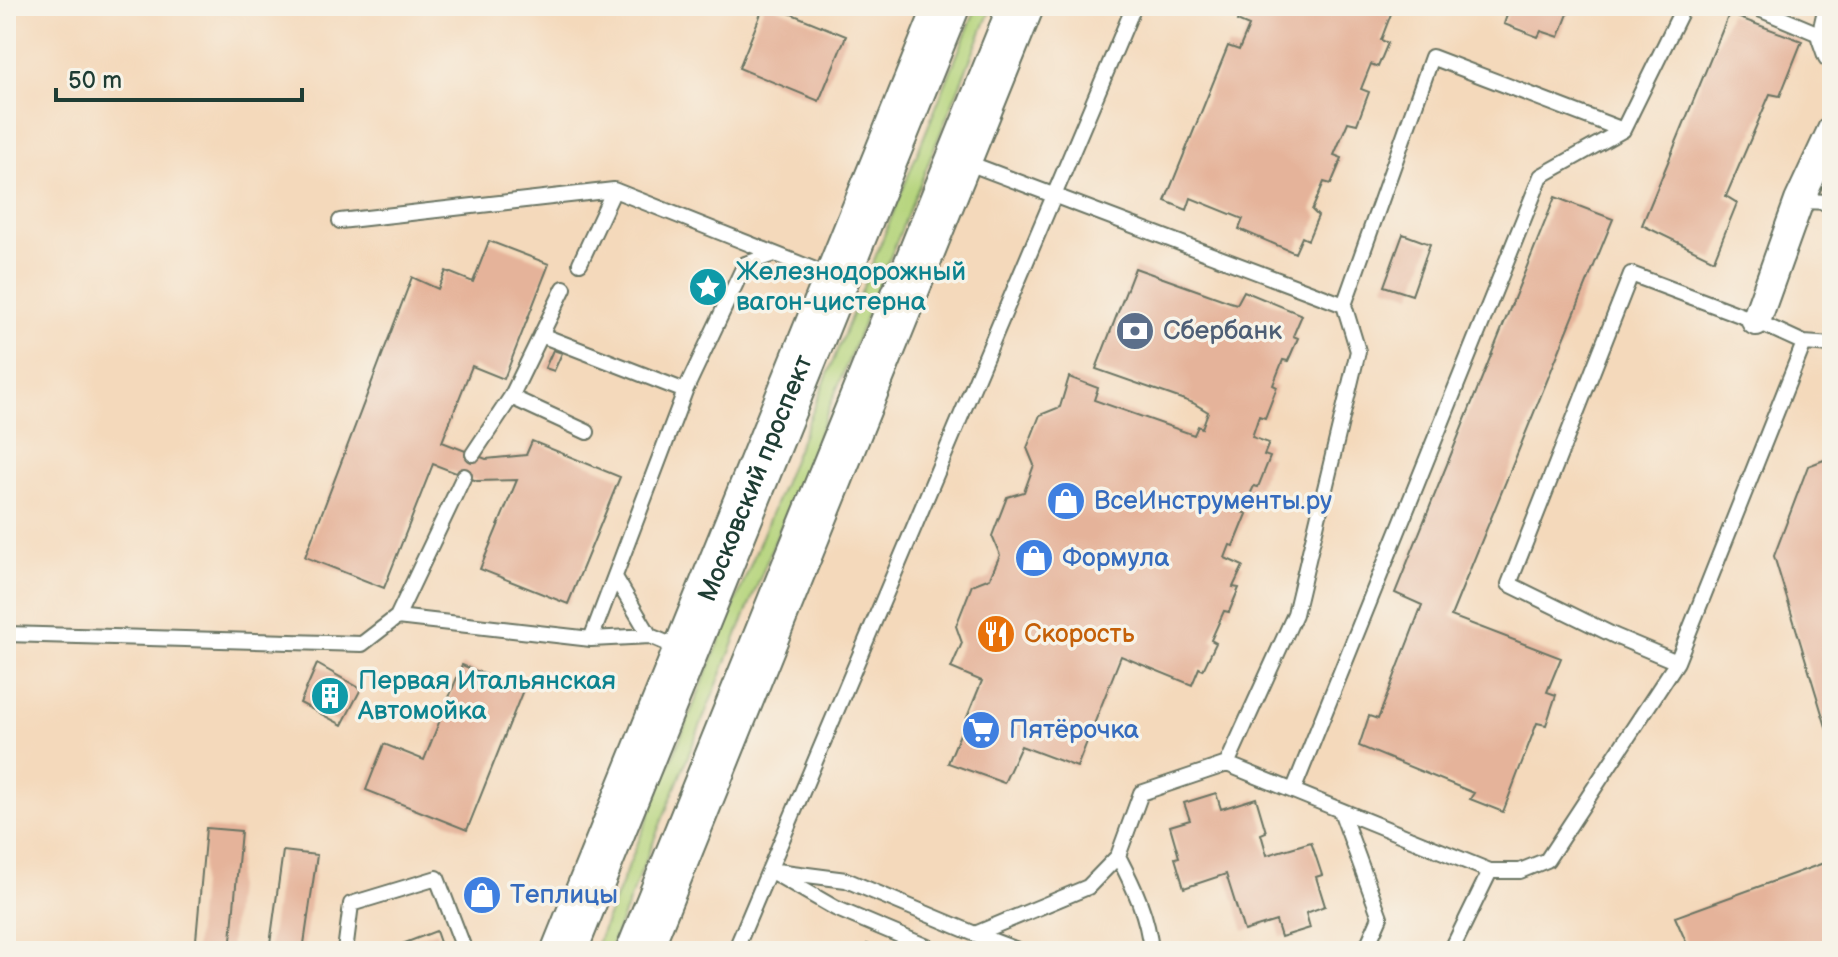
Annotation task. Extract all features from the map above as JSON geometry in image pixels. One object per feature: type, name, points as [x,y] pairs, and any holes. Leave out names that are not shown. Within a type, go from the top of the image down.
[{"type":"main road","name":"Московский проспект","points":[[564,951],[668,644],[837,279],[947,6]]},
{"type":"main road","points":[[639,951],[1021,6]]},
{"type":"street","points":[[1756,321],[1799,201],[1832,130]]},
{"type":"lane","points":[[735,951],[1134,6]]},
{"type":"lane","points":[[1293,791],[1541,176],[1623,130],[1684,6]]},
{"type":"lane","points":[[1752,6],[1830,34]]},
{"type":"lane","points":[[1227,764],[1295,614],[1358,351],[1344,305],[1432,57],[1623,130]]},
{"type":"lane","points":[[960,159],[1344,305]]},
{"type":"lane","points":[[340,221],[614,190],[837,279]]},
{"type":"lane","points":[[580,263],[614,190]]},
{"type":"lane","points":[[1799,201],[1832,202]]},
{"type":"lane","points":[[591,639],[685,391],[745,264],[774,254]]},
{"type":"lane","points":[[1677,662],[1615,636],[1509,584],[1631,274],[1756,321],[1804,343],[1832,345]]},
{"type":"lane","points":[[473,454],[511,397],[564,288]]},
{"type":"lane","points":[[541,335],[685,391]]},
{"type":"lane","points":[[975,934],[1088,887],[1118,856],[1141,793],[1227,764],[1490,871],[1520,871],[1547,860],[1677,662],[1804,343]]},
{"type":"lane","points":[[511,397],[587,432]]},
{"type":"lane","points":[[6,634],[362,644],[397,617],[464,476]]},
{"type":"lane","points":[[615,577],[668,644]]},
{"type":"lane","points":[[397,617],[591,639],[668,644]]},
{"type":"lane","points":[[1341,811],[1380,917],[1365,951]]},
{"type":"lane","points":[[1118,856],[1138,895],[1150,932],[1151,951]]},
{"type":"lane","points":[[769,870],[846,880],[1020,951]]},
{"type":"lane","points":[[769,870],[835,908],[937,951]]},
{"type":"lane","points":[[1451,951],[1490,871]]},
{"type":"lane","points":[[345,951],[351,904],[437,878],[465,951]]},
{"type":"green space","points":[[977,6],[992,6],[609,951],[594,951]]},
{"type":"building","points":[[764,6],[772,6],[846,36],[819,101],[739,68]]},
{"type":"building","points":[[1243,6],[1394,6],[1381,40],[1388,43],[1378,67],[1371,64],[1361,89],[1369,92],[1357,124],[1348,122],[1334,155],[1342,158],[1331,184],[1324,182],[1312,210],[1318,216],[1308,240],[1302,237],[1295,253],[1239,229],[1243,219],[1191,198],[1187,210],[1165,201],[1228,46],[1239,50],[1249,26],[1237,21]]},
{"type":"building","points":[[1458,6],[1480,6],[1477,13]]},
{"type":"building","points":[[1485,6],[1571,6],[1559,37],[1541,31],[1538,37],[1504,24],[1507,15]]},
{"type":"building","points":[[1729,14],[1802,41],[1780,96],[1770,94],[1726,196],[1737,203],[1714,260],[1642,225]]},
{"type":"building","points":[[1555,197],[1613,219],[1451,616],[1561,658],[1547,692],[1556,695],[1546,725],[1537,723],[1503,812],[1470,799],[1474,793],[1359,746],[1369,716],[1378,719],[1422,605],[1395,593]]},
{"type":"building","points":[[1403,234],[1430,244],[1412,295],[1384,286]]},
{"type":"building","points":[[489,241],[549,264],[504,379],[472,366],[442,442],[486,459],[526,455],[532,441],[620,477],[568,604],[480,569],[517,480],[477,481],[433,464],[384,588],[305,557],[412,277],[438,289],[446,271],[473,282]]},
{"type":"building","points":[[1135,268],[1237,304],[1244,291],[1302,315],[1293,336],[1298,338],[1288,361],[1283,360],[1265,418],[1259,416],[1252,437],[1269,443],[1264,455],[1270,457],[1258,487],[1254,486],[1242,512],[1247,514],[1234,546],[1230,545],[1225,558],[1243,566],[1233,587],[1239,588],[1229,612],[1224,611],[1211,640],[1216,643],[1192,685],[1121,656],[1077,767],[1021,746],[1004,783],[948,763],[982,681],[951,668],[962,643],[956,626],[972,585],[990,578],[1000,555],[992,536],[1007,497],[1024,492],[1034,465],[1027,448],[1040,415],[1060,407],[1069,377],[1098,388],[1094,400],[1194,435],[1198,426],[1202,428],[1208,412],[1193,403],[1096,369]]},
{"type":"building","points":[[553,350],[562,353],[554,371],[545,368]]},
{"type":"building","points":[[1832,457],[1832,728],[1827,730],[1774,556],[1808,466]]},
{"type":"building","name":"Первая Итальянская Автомойка","points":[[317,664],[361,689],[342,725],[300,703]]},
{"type":"building","points":[[462,665],[523,690],[467,830],[366,790],[384,744],[424,760]]},
{"type":"building","points":[[1216,793],[1221,809],[1256,798],[1266,832],[1261,834],[1267,855],[1311,842],[1322,875],[1316,877],[1325,906],[1306,913],[1310,928],[1281,937],[1276,921],[1244,931],[1226,874],[1184,888],[1170,826],[1190,820],[1184,803]]},
{"type":"building","points":[[206,828],[241,831],[230,951],[195,951]]},
{"type":"building","points":[[283,851],[317,855],[303,951],[269,951]]},
{"type":"building","points":[[1832,860],[1832,951],[1690,951],[1675,917]]},
{"type":"building","points":[[436,931],[443,951],[384,951]]},
{"type":"building","points":[[867,944],[885,951],[864,951]]},
{"type":"place","name":"Железнодорожный вагон-цистерна","points":[[708,287]]},
{"type":"place","name":"Сбербанк","points":[[1135,331]]},
{"type":"place","name":"ВсеИнструменты.ру","points":[[1066,501]]},
{"type":"place","name":"Формула","points":[[1034,558]]},
{"type":"place","name":"Скорость","points":[[996,634]]},
{"type":"place","name":"Первая Итальянская Автомойка","points":[[330,696]]},
{"type":"place","name":"Пятёрочка","points":[[981,730]]},
{"type":"place","name":"Теплицы","points":[[482,895]]}]
